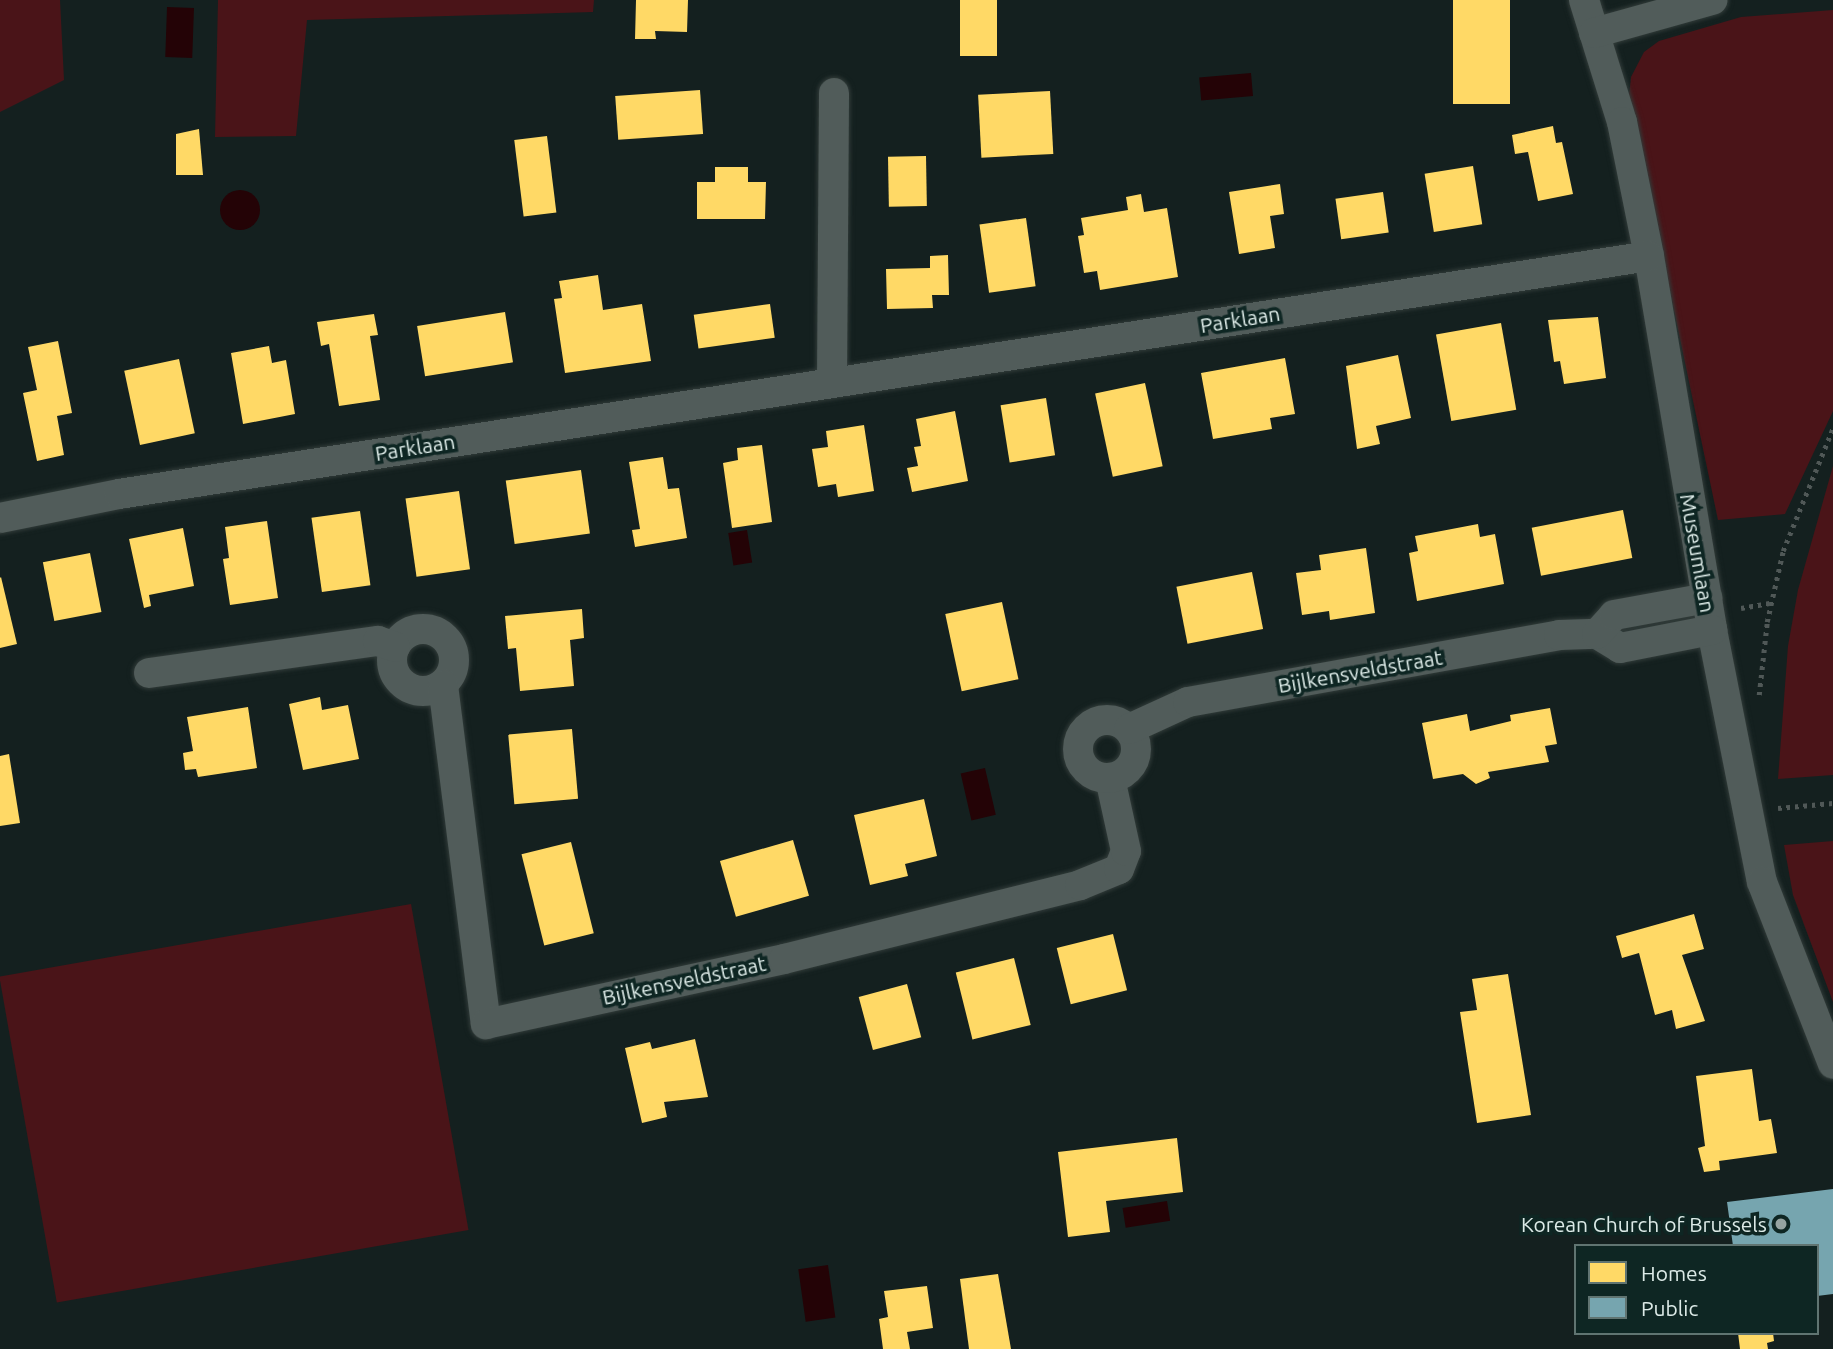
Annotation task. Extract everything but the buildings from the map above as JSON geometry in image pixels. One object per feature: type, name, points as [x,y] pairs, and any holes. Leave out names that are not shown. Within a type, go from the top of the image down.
[{"type":"street","name":"Museumlaan","points":[[1584,0],[1622,122],[1649,256],[1712,630],[1762,882],[1833,1064]]},
{"type":"street","points":[[1594,33],[1712,0]]},
{"type":"street","points":[[832,382],[834,93]]},
{"type":"street","name":"Parklaan","points":[[0,517],[118,494],[1649,256]]},
{"type":"street","points":[[1597,634],[1614,615],[1707,598]]},
{"type":"street","name":"Bijlkensveldstraat","points":[[395,647],[414,630],[436,631],[445,637],[455,657],[443,685],[486,1024],[784,959],[1080,885],[1119,869],[1126,851],[1110,778]]},
{"type":"street","name":"Bijlkensveldstraat","points":[[1129,729],[1188,702],[1559,635],[1597,634],[1620,648],[1712,630]]},
{"type":"street","points":[[149,673],[377,641],[395,647],[392,664],[401,683],[421,692],[443,685]]},
{"type":"street","points":[[1110,719],[1129,729],[1134,739],[1134,759],[1129,769],[1110,778],[1099,777],[1082,765],[1077,754],[1082,733],[1089,725],[1110,719]]},
{"type":"path","points":[[1759,707],[1763,643],[1783,551],[1833,428]]},
{"type":"path","points":[[1746,811],[1833,803]]},
{"type":"shaded area","points":[[0,0],[60,0],[64,80],[0,112]]},
{"type":"shaded area","points":[[218,0],[594,0],[593,12],[307,20],[296,136],[215,137]]},
{"type":"shaded area","points":[[167,7],[194,8],[192,58],[165,57]]},
{"type":"shaded area","points":[[1833,10],[1833,411],[1785,514],[1718,520],[1629,96],[1631,77],[1644,52],[1659,41],[1741,17]]},
{"type":"shaded area","points":[[1251,73],[1253,96],[1201,100],[1199,78]]},
{"type":"shaded area","points":[[240,190],[248,191],[254,196],[259,202],[259,218],[254,224],[248,229],[240,230],[232,229],[226,224],[221,218],[220,210],[221,202],[226,196],[232,191]]},
{"type":"shaded area","points":[[1833,466],[1833,775],[1778,779],[1788,646],[1798,590]]},
{"type":"shaded area","points":[[747,530],[752,563],[733,566],[728,533]]},
{"type":"shaded area","points":[[985,768],[996,815],[971,820],[961,774]]},
{"type":"shaded area","points":[[1833,841],[1833,1002],[1793,895],[1784,845]]},
{"type":"shaded area","points":[[411,904],[468,1230],[57,1303],[0,976]]},
{"type":"shaded area","points":[[1167,1201],[1170,1221],[1126,1228],[1123,1208]]},
{"type":"shaded area","points":[[828,1265],[835,1317],[806,1322],[798,1269]]},
{"type":"place","name":"Korean Church of Brussels","points":[[1781,1224]]}]
